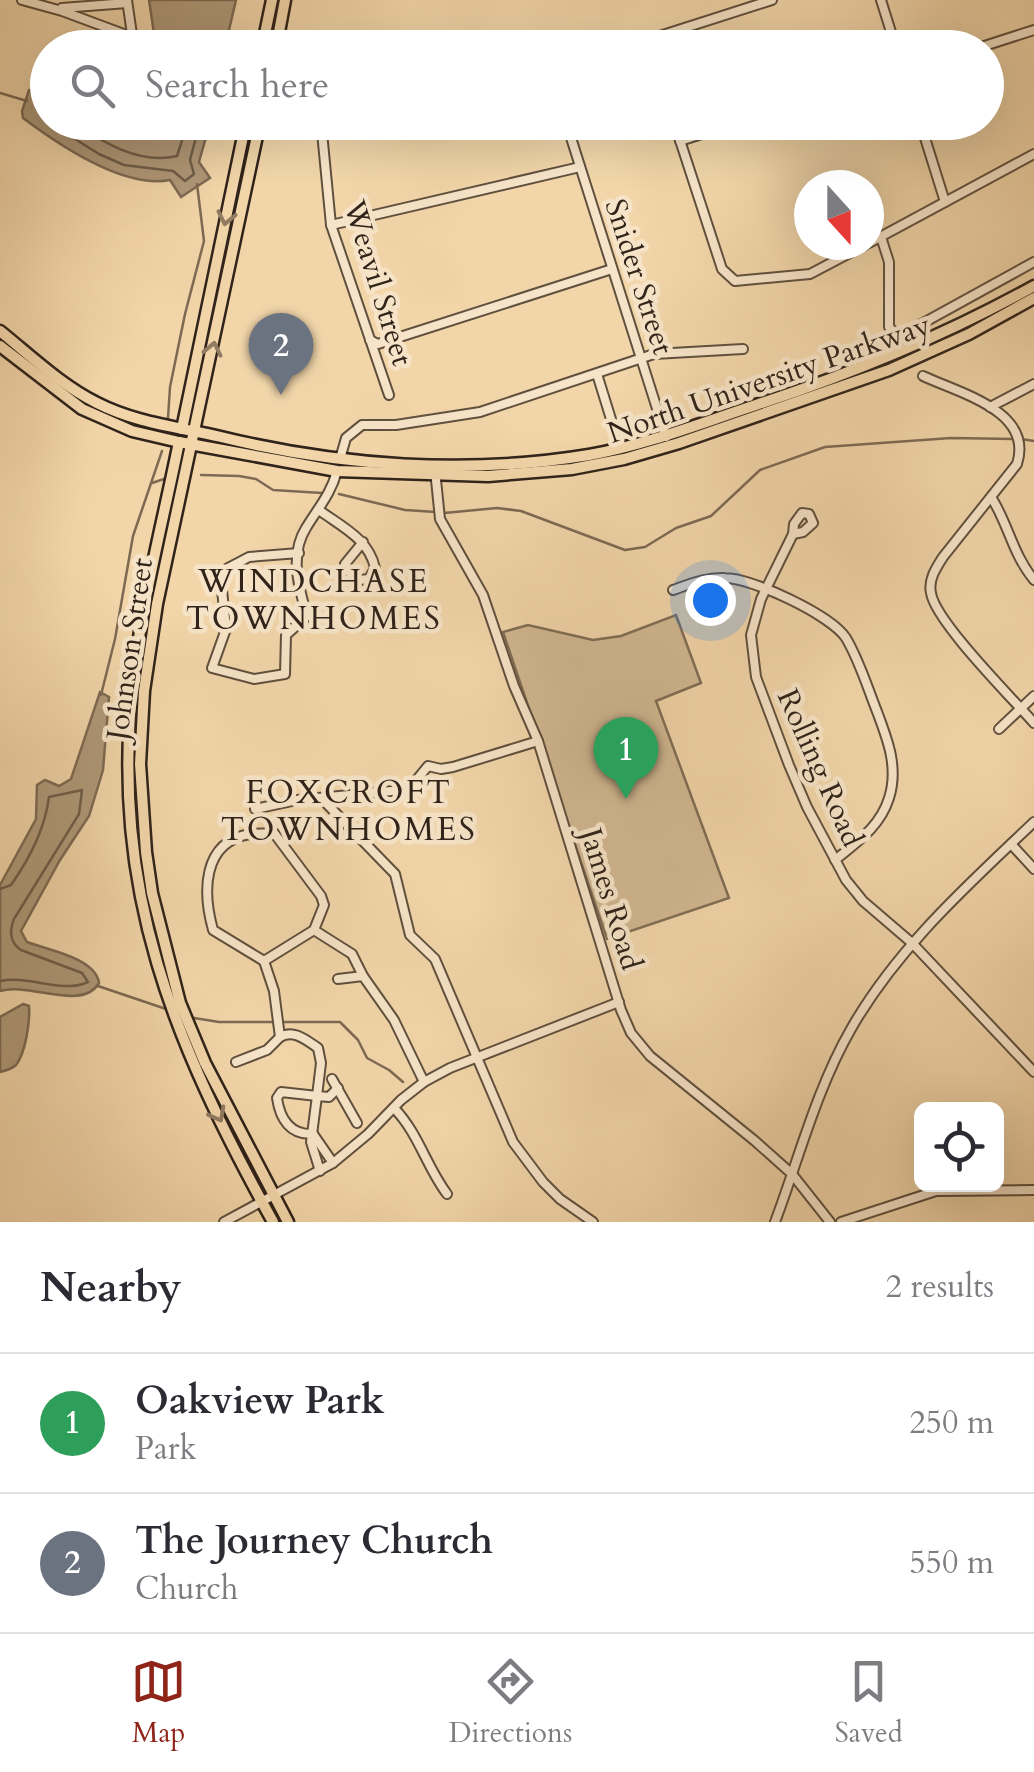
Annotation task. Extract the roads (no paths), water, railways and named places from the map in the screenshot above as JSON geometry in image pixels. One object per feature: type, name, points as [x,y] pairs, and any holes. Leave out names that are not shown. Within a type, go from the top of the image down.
[{"type":"main road","points":[[266,30],[272,0]]},
{"type":"main road","points":[[279,30],[285,0]]},
{"type":"main road","name":"Johnson Street","points":[[182,429],[242,140]]},
{"type":"main road","name":"Johnson Street","points":[[256,140],[158,604],[144,691],[140,764],[146,852],[180,1003],[267,1199],[273,1222]]},
{"type":"main road","name":"North University Parkway","points":[[668,440],[881,361],[1034,286]]},
{"type":"main road","name":"North University Parkway","points":[[0,346],[82,409],[132,430],[179,442],[338,465],[435,470],[572,469],[889,370],[969,334],[1034,298]]},
{"type":"main road","name":"North University Parkway","points":[[0,331],[91,400],[125,416],[338,465]]},
{"type":"main road","name":"Johnson Street","points":[[179,442],[134,679],[129,773],[132,844],[146,923],[169,1008],[186,1052],[267,1199],[288,1222]]},
{"type":"street","points":[[22,0],[112,30]]},
{"type":"street","points":[[688,30],[772,0]]},
{"type":"street","points":[[881,0],[890,30]]},
{"type":"street","points":[[54,9],[127,2],[131,30]]},
{"type":"street","points":[[1004,40],[1034,30]]},
{"type":"street","name":"Weavil Street","points":[[323,140],[332,224],[390,396]]},
{"type":"street","name":"Snider Street","points":[[572,140],[668,440]]},
{"type":"street","points":[[683,140],[680,141],[725,274],[735,281],[797,276],[838,260]]},
{"type":"street","points":[[926,140],[945,202]]},
{"type":"street","points":[[884,234],[1034,154]]},
{"type":"street","points":[[332,224],[580,167]]},
{"type":"street","points":[[884,246],[889,262],[889,327],[895,334],[905,333],[1034,262]]},
{"type":"street","points":[[370,340],[378,344],[612,269]]},
{"type":"street","points":[[299,552],[249,557],[228,568],[221,580],[226,628],[212,668],[254,679],[284,674],[286,636],[290,628],[307,616],[297,573],[303,534],[330,495],[346,438],[362,425],[396,425],[480,412],[641,358],[743,349]]},
{"type":"street","points":[[597,374],[615,432]]},
{"type":"street","points":[[923,376],[990,406],[1014,422],[1022,446],[1017,464],[958,534],[934,570],[930,594],[942,617],[1034,723]]},
{"type":"street","points":[[990,406],[1034,384]]},
{"type":"street","name":"Johnson Street","points":[[179,442],[182,429]]},
{"type":"street","name":"James Road","points":[[435,470],[437,507],[444,529],[484,595],[514,686],[538,741],[631,1032],[650,1056],[792,1174],[830,1222]]},
{"type":"street","points":[[991,497],[1013,546],[1034,580]]},
{"type":"street","points":[[319,510],[363,542],[372,554],[375,568],[369,579],[359,580],[345,564],[363,542]]},
{"type":"street","name":"Rolling Road","points":[[793,534],[765,590],[751,635],[756,677],[795,779],[834,860],[864,901],[912,944],[1034,1072]]},
{"type":"street","points":[[673,590],[706,579],[744,580],[818,612],[845,637],[888,741],[893,771],[888,802],[869,832],[834,860]]},
{"type":"street","points":[[999,728],[1034,696]]},
{"type":"street","points":[[255,809],[273,803],[402,790],[428,766],[453,767],[538,741]]},
{"type":"street","points":[[322,798],[395,874],[410,935],[435,958],[513,1142],[560,1199],[593,1222]]},
{"type":"street","points":[[775,1222],[849,1031],[876,988],[912,944],[1034,822]]},
{"type":"street","points":[[236,1062],[267,1050],[279,1032],[274,992],[264,961],[213,930],[205,885],[216,855],[226,844],[250,834],[274,834],[292,854],[324,905],[314,930],[264,961]]},
{"type":"street","points":[[1011,844],[1034,869]]},
{"type":"street","points":[[314,930],[352,954],[394,1020],[424,1082]]},
{"type":"street","points":[[338,978],[363,976]]},
{"type":"street","points":[[224,1222],[333,1163],[424,1082],[619,1002]]},
{"type":"street","points":[[279,1032],[297,1034],[318,1048],[322,1063],[311,1142],[320,1171]]},
{"type":"street","points":[[332,1079],[357,1123]]},
{"type":"street","points":[[313,1134],[300,1134],[292,1129],[276,1098],[281,1092],[328,1097],[338,1088]]},
{"type":"street","points":[[394,1108],[415,1132],[430,1169],[447,1194]]},
{"type":"street","points":[[313,1134],[333,1163]]},
{"type":"street","points":[[841,1222],[936,1192],[1034,1190]]},
{"type":"water","points":[[149,0],[236,0],[229,30],[153,30]]},
{"type":"water","points":[[29,90],[30,123],[23,118],[22,111]]},
{"type":"water","points":[[55,140],[205,140],[199,162],[210,178],[181,197],[170,180],[132,178]]},
{"type":"water","points":[[100,692],[109,697],[103,770],[89,816],[21,931],[27,942],[89,967],[99,983],[91,991],[68,996],[0,991],[0,885],[36,819],[37,785],[45,780],[59,786],[71,779]]},
{"type":"water","points":[[23,1004],[29,1006],[29,1012],[22,1052],[16,1065],[0,1072],[0,1017]]},
{"type":"waterway","points":[[0,93],[27,101]]},
{"type":"waterway","points":[[168,418],[170,387],[204,241],[197,184]]},
{"type":"waterway","points":[[444,513],[497,508],[521,511],[625,550],[645,547],[676,528],[711,516],[760,470],[825,447],[951,438],[1013,439]]},
{"type":"waterway","points":[[1021,439],[1034,441]]},
{"type":"waterway","points":[[101,695],[133,536],[162,451]]},
{"type":"waterway","points":[[201,475],[239,476],[256,479],[273,490],[322,493]]},
{"type":"waterway","points":[[152,483],[164,479]]},
{"type":"waterway","points":[[339,494],[405,510],[436,512]]},
{"type":"waterway","points":[[98,986],[166,1009]]},
{"type":"waterway","points":[[194,1018],[219,1022],[340,1022],[358,1040],[367,1058],[403,1082]]},
{"type":"place","name":"The Journey Church","points":[[281,395]]},
{"type":"place","name":"Oakview Park","points":[[626,799]]},
{"type":"district","name":"WINDCHASE TOWNHOMES","points":[[314,600]]},
{"type":"district","name":"FOXCROFT TOWNHOMES","points":[[349,812]]}]
